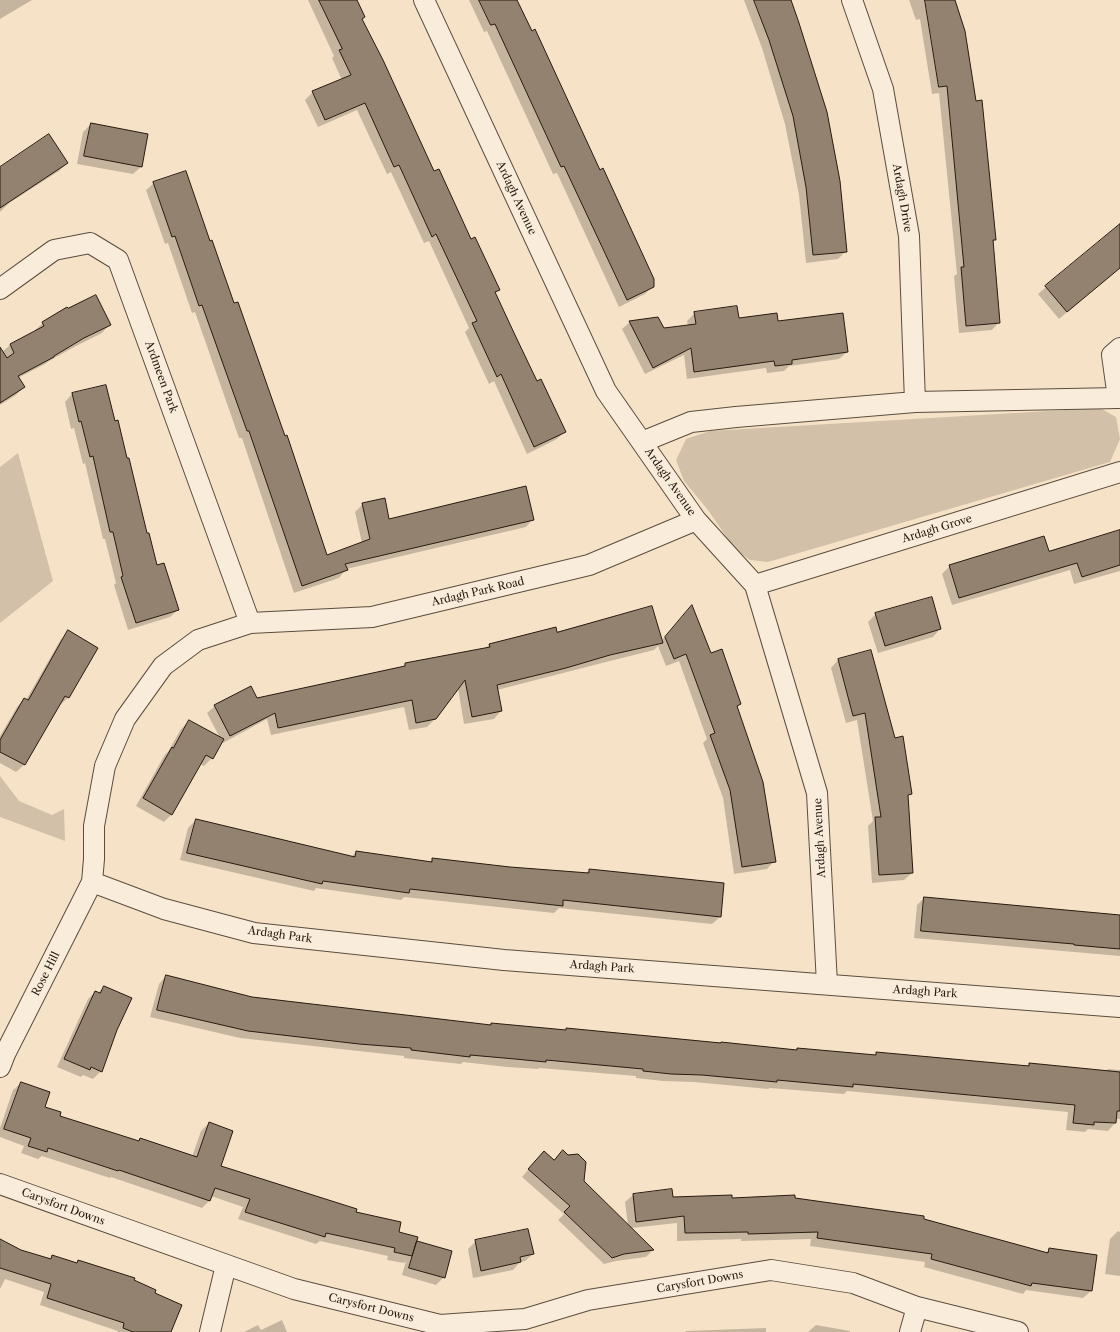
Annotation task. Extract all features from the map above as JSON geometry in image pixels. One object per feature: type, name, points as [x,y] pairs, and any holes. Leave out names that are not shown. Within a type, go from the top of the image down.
[{"type":"street","name":"Ardagh Avenue","points":[[424,0],[606,391],[696,520],[755,585],[817,793],[828,984]]},
{"type":"street","name":"Ardagh Drive","points":[[852,0],[884,90],[909,236],[915,402]]},
{"type":"street","name":"Ardmeen Park","points":[[0,289],[54,250],[90,243],[118,260],[250,622]]},
{"type":"street","points":[[642,442],[691,422],[736,417],[915,402],[1119,400],[1112,355],[1120,348]]},
{"type":"street","name":"Ardagh Grove","points":[[755,585],[1120,472]]},
{"type":"street","name":"Ardagh Park Road","points":[[92,882],[94,826],[105,766],[125,719],[163,666],[198,640],[250,622],[372,617],[589,565],[696,520]]},
{"type":"street","name":"Ardagh Park","points":[[92,882],[164,909],[254,932],[504,960],[1120,1007]]},
{"type":"street","name":"Rose Hill","points":[[0,1067],[5,1054],[92,882]]},
{"type":"street","name":"Carysfort Downs","points":[[0,1184],[294,1289],[440,1326],[524,1319],[588,1300],[771,1270],[853,1283],[917,1307],[1018,1332]]},
{"type":"street","points":[[210,1332],[226,1265]]},
{"type":"street","points":[[910,1332],[917,1307]]},
{"type":"shaded area","points":[[1100,408],[1116,417],[1120,439],[1110,462],[768,562],[750,560],[734,548],[708,510],[684,481],[676,460],[686,439],[710,431]]},
{"type":"shaded area","points":[[18,453],[53,581],[0,623],[0,467]]},
{"type":"shaded area","points":[[0,776],[19,801],[52,815],[64,809],[65,841],[0,817]]},
{"type":"building","points":[[319,0],[357,0],[365,17],[362,19],[383,60],[434,171],[439,169],[471,239],[475,237],[500,290],[495,292],[515,335],[537,381],[541,379],[566,432],[534,447],[501,374],[497,377],[472,323],[477,321],[436,234],[432,237],[399,165],[394,167],[365,103],[325,120],[312,91],[351,75],[339,50],[342,49]]},
{"type":"building","points":[[479,0],[517,0],[532,31],[535,29],[600,170],[603,168],[654,279],[654,287],[627,300],[564,166],[561,167],[495,24],[491,25]]},
{"type":"building","points":[[754,0],[791,0],[827,112],[840,181],[847,252],[813,255],[806,187],[793,116],[769,40]]},
{"type":"building","points":[[925,0],[955,0],[965,31],[976,101],[982,100],[996,240],[993,240],[1000,323],[966,326],[961,267],[964,267],[947,86],[939,87]]},
{"type":"building","points":[[91,123],[148,134],[142,167],[84,156]]},
{"type":"building","points":[[49,134],[68,163],[0,208],[0,167]]},
{"type":"building","points":[[186,171],[210,241],[212,240],[234,303],[238,302],[285,436],[287,435],[327,555],[370,539],[362,503],[385,498],[389,519],[526,486],[534,520],[345,564],[348,570],[302,586],[249,431],[247,431],[202,305],[199,306],[175,236],[172,237],[153,182]]},
{"type":"building","points":[[1120,224],[1120,268],[1067,312],[1045,286]]},
{"type":"building","points":[[96,295],[111,325],[84,338],[54,357],[18,376],[25,387],[0,403],[0,347],[7,358],[14,353],[10,344],[44,326],[42,322],[67,307],[68,308]]},
{"type":"building","points":[[737,306],[739,318],[777,313],[778,321],[843,313],[848,352],[792,360],[792,364],[775,366],[774,361],[694,372],[691,348],[653,368],[629,321],[658,317],[664,328],[696,324],[694,312]]},
{"type":"building","points":[[106,385],[115,421],[118,420],[127,458],[129,458],[147,533],[149,533],[157,565],[164,563],[179,610],[136,623],[121,577],[123,576],[113,532],[110,532],[93,456],[90,457],[72,393]]},
{"type":"building","points":[[1120,530],[1120,565],[1082,577],[1077,563],[959,598],[949,565],[1044,536],[1049,551]]},
{"type":"building","points":[[932,597],[941,629],[885,646],[875,613]]},
{"type":"building","points":[[692,605],[711,653],[722,649],[741,704],[737,706],[763,782],[776,862],[742,867],[730,790],[710,735],[715,733],[686,654],[674,659],[665,637]]},
{"type":"building","points":[[652,606],[663,643],[610,655],[566,668],[497,685],[502,711],[472,717],[465,680],[436,719],[416,723],[412,700],[278,728],[275,713],[230,736],[214,705],[251,686],[257,698],[405,666],[405,663],[490,647],[489,644],[556,627],[557,632]]},
{"type":"building","points":[[68,630],[98,648],[69,698],[65,696],[25,765],[0,752],[0,740],[24,698],[28,700]]},
{"type":"building","points":[[871,650],[895,738],[903,736],[912,794],[908,795],[913,873],[879,875],[875,817],[881,817],[865,713],[853,716],[838,659]]},
{"type":"building","points":[[189,720],[224,739],[213,759],[206,755],[172,815],[143,798]]},
{"type":"building","points":[[196,819],[355,857],[356,851],[432,862],[432,858],[510,867],[589,873],[589,869],[724,883],[721,917],[563,900],[563,906],[410,889],[409,893],[323,881],[322,884],[187,853]]},
{"type":"building","points":[[924,897],[1120,915],[1120,949],[921,931]]},
{"type":"building","points":[[166,975],[252,997],[491,1025],[491,1023],[566,1030],[566,1028],[797,1050],[797,1048],[876,1055],[876,1052],[1029,1066],[1029,1063],[1120,1072],[1120,1111],[1117,1111],[1116,1123],[1094,1122],[1094,1125],[1073,1123],[1075,1105],[853,1084],[853,1087],[777,1080],[777,1082],[702,1075],[671,1074],[643,1071],[643,1069],[546,1060],[546,1062],[470,1055],[470,1057],[411,1050],[411,1048],[359,1044],[248,1031],[157,1010]]},
{"type":"building","points":[[104,986],[132,998],[117,1030],[102,1072],[91,1067],[90,1070],[64,1059],[95,991],[100,993]]},
{"type":"building","points":[[21,1082],[50,1092],[45,1107],[61,1112],[60,1116],[139,1141],[140,1138],[197,1157],[209,1122],[233,1131],[221,1166],[357,1209],[356,1212],[401,1222],[399,1232],[418,1237],[412,1256],[394,1252],[395,1248],[326,1233],[325,1237],[245,1212],[250,1199],[215,1188],[210,1201],[48,1148],[47,1152],[28,1146],[31,1138],[4,1129]]},
{"type":"building","points":[[563,1150],[568,1155],[578,1154],[586,1162],[584,1181],[654,1250],[624,1254],[612,1258],[564,1212],[570,1206],[528,1169],[544,1151],[554,1160]]},
{"type":"building","points":[[672,1189],[673,1197],[732,1195],[732,1198],[795,1195],[795,1198],[924,1216],[924,1219],[1048,1253],[1049,1248],[1097,1255],[1092,1291],[1032,1283],[1031,1286],[931,1259],[932,1254],[817,1238],[818,1232],[748,1234],[748,1232],[685,1233],[684,1216],[636,1222],[633,1194]]},
{"type":"building","points":[[528,1229],[534,1254],[520,1257],[521,1262],[481,1271],[475,1240]]},
{"type":"building","points":[[0,1239],[21,1250],[51,1259],[52,1255],[77,1263],[78,1260],[135,1278],[134,1280],[156,1290],[155,1293],[182,1305],[171,1332],[133,1332],[123,1328],[124,1323],[47,1298],[51,1284],[0,1268]]},
{"type":"building","points":[[417,1241],[452,1251],[445,1278],[409,1268]]}]
